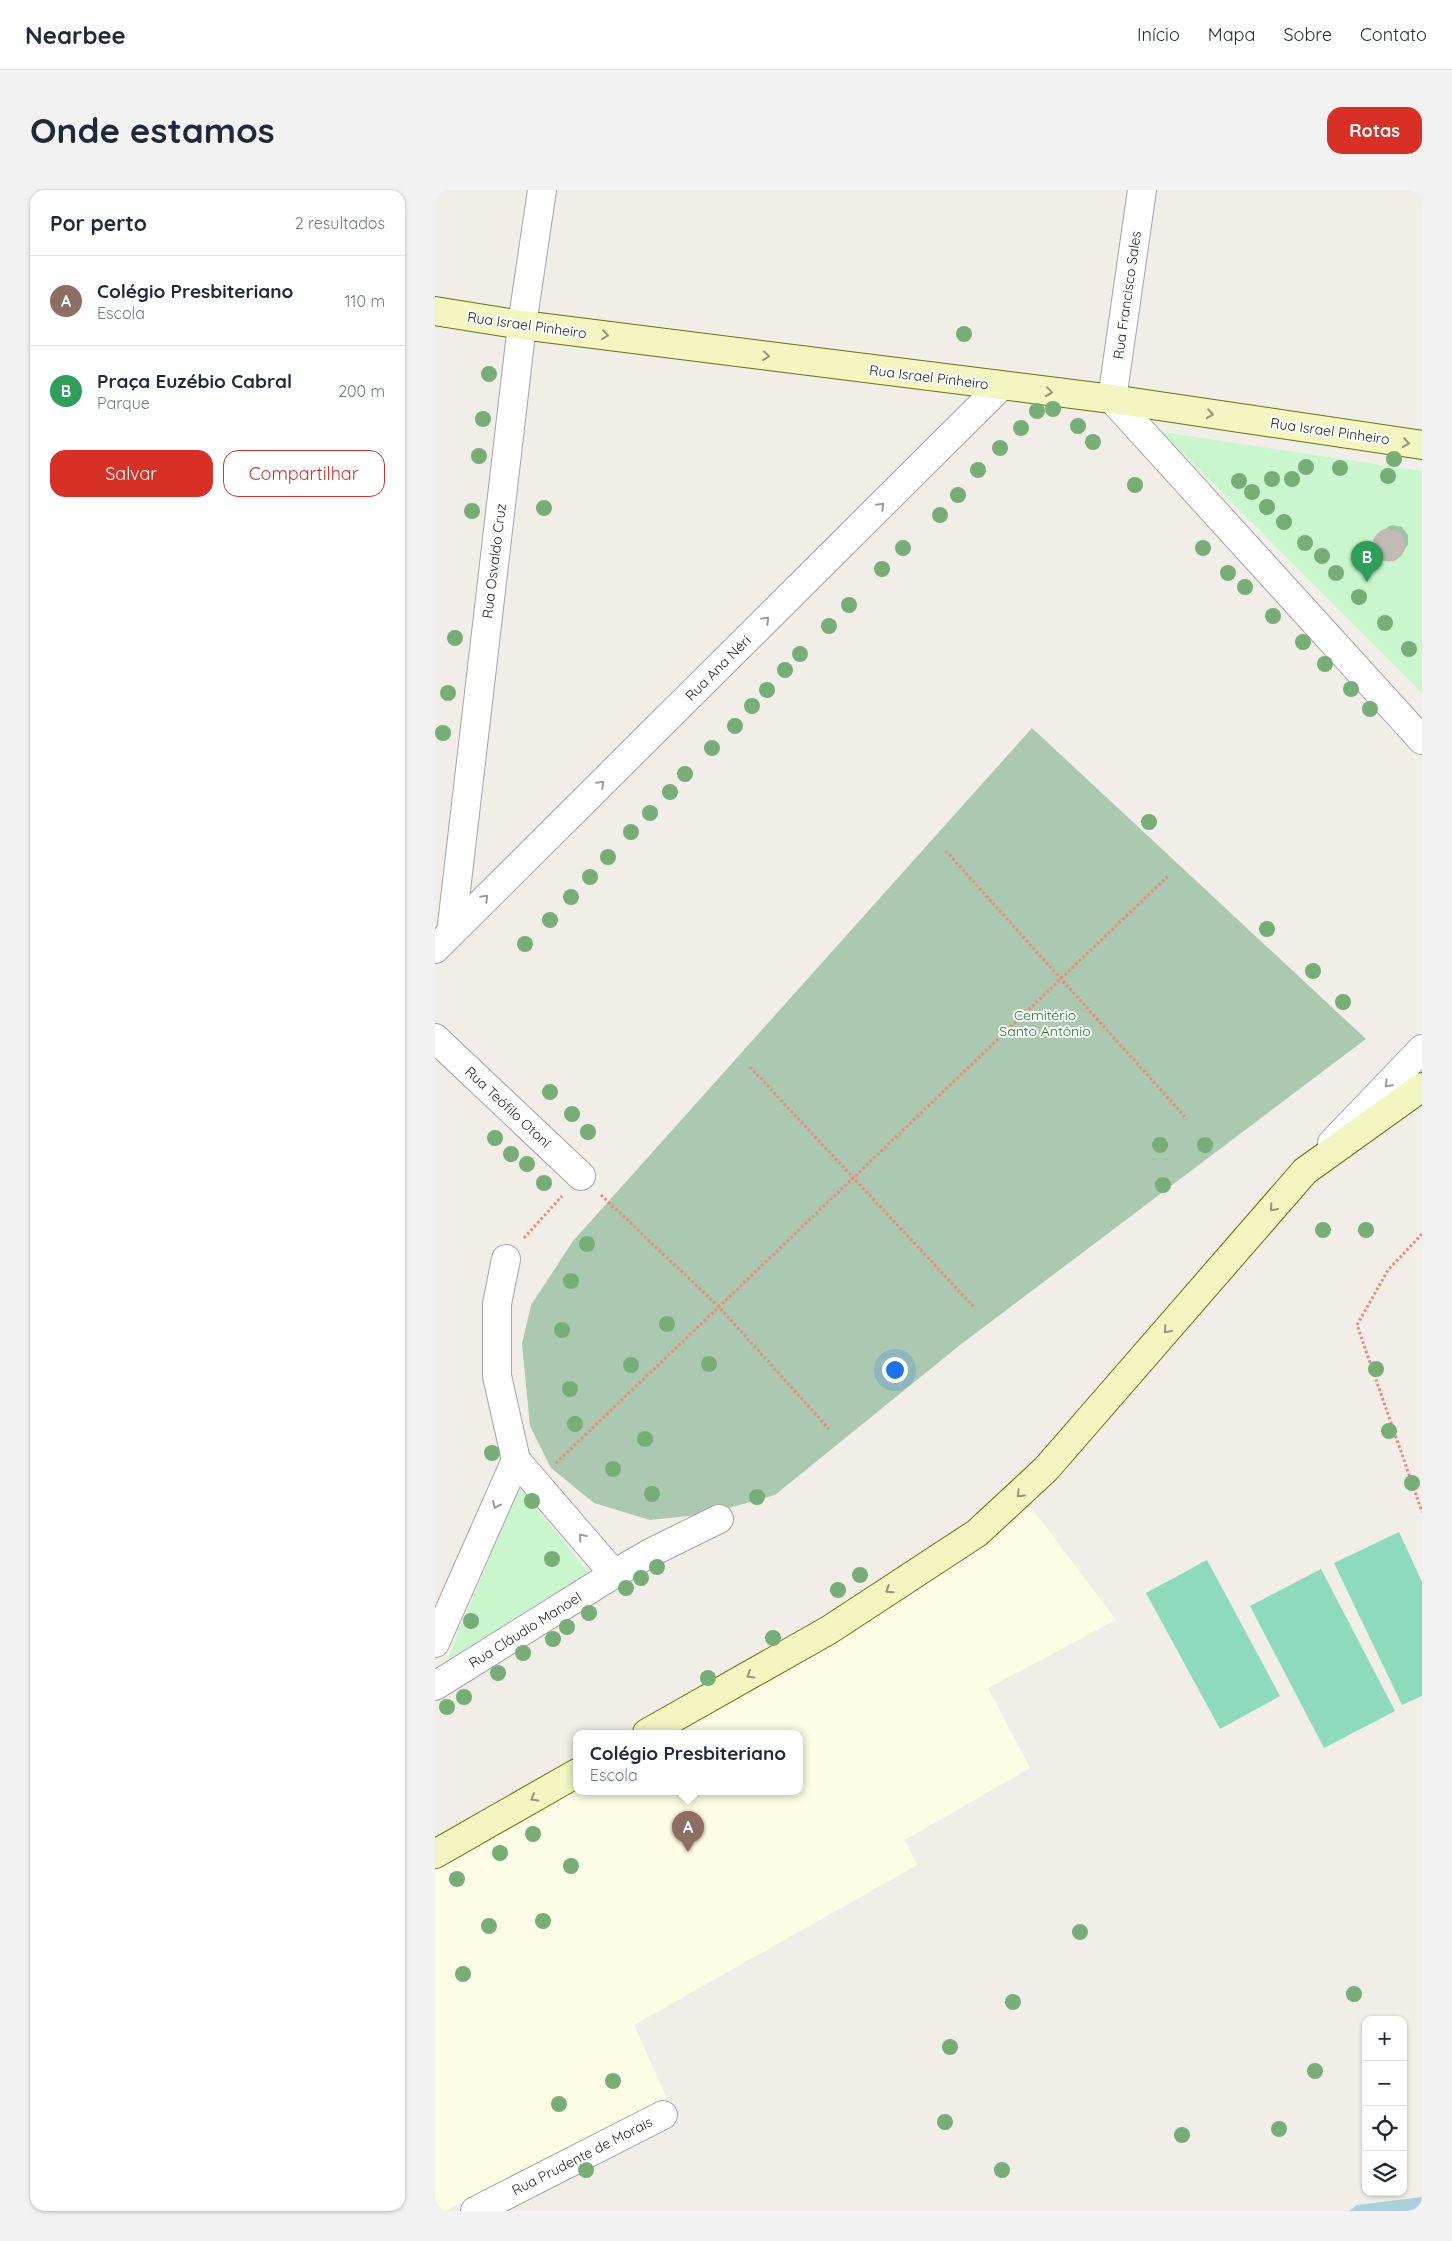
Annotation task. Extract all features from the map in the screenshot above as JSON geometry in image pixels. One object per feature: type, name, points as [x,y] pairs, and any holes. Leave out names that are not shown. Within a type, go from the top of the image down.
[{"type":"street","name":"Rua Osvaldo Cruz","points":[[443,941],[522,325],[542,190]]},
{"type":"street","name":"Rua Francisco Sales","points":[[1112,399],[1142,190]]},
{"type":"street","name":"Rua Israel Pinheiro","points":[[435,311],[522,325],[1112,399],[1422,445]]},
{"type":"street","name":"Rua Ana Néri","points":[[443,941],[1001,386]]},
{"type":"street","points":[[1112,399],[1422,740]]},
{"type":"street","name":"Rua Teófilo Otoní","points":[[435,1038],[581,1176]]},
{"type":"street","points":[[652,1730],[829,1630],[977,1533],[1046,1470],[1305,1171],[1422,1049]]},
{"type":"street","points":[[1305,1171],[1422,1087]]},
{"type":"street","points":[[505,1259],[497,1304],[497,1376],[516,1460],[614,1574]]},
{"type":"street","points":[[435,1643],[516,1460]]},
{"type":"street","name":"Rua Cláudio Manoel","points":[[435,1686],[614,1574],[650,1553],[719,1519]]},
{"type":"street","points":[[435,1854],[573,1775]]},
{"type":"street","name":"Rua Prudente de Morais","points":[[475,2211],[663,2115]]},
{"type":"path","points":[[946,852],[1187,1119]]},
{"type":"path","points":[[535,1483],[1169,875]]},
{"type":"path","points":[[750,1067],[973,1306]]},
{"type":"path","points":[[505,1259],[581,1176],[719,1307],[829,1429]]},
{"type":"path","points":[[1422,1234],[1388,1270],[1357,1325],[1422,1512]]},
{"type":"shaded area","points":[[1031,1507],[1116,1620],[988,1688],[1030,1768],[905,1840],[917,1865],[634,2025],[667,2098],[445,2211],[435,2211],[435,1870],[573,1790],[573,1795],[803,1795],[803,1730],[676,1730],[795,1662],[996,1536]]},
{"type":"green space","points":[[1162,432],[1422,471],[1422,693]]},
{"type":"green space","name":"Cemitério Santo Antônio","points":[[1032,728],[1366,1039],[960,1345],[775,1495],[708,1514],[650,1520],[594,1503],[551,1468],[530,1426],[522,1344],[531,1305],[573,1241]]},
{"type":"green space","points":[[519,1486],[593,1578],[445,1665]]},
{"type":"green space","points":[[1399,1532],[1422,1582],[1422,1696],[1402,1705],[1334,1563]]},
{"type":"green space","points":[[1207,1560],[1280,1696],[1220,1729],[1146,1593]]},
{"type":"green space","points":[[1321,1569],[1395,1711],[1324,1748],[1250,1606]]},
{"type":"water","points":[[1422,2197],[1422,2211],[1349,2211],[1357,2205]]},
{"type":"building","points":[[1389,529],[1395,530],[1400,534],[1404,539],[1404,551],[1400,556],[1395,560],[1389,561],[1383,560],[1378,556],[1374,551],[1373,545],[1374,539],[1378,534],[1383,530]]},
{"type":"place","name":"Praça Euzébio Cabral","points":[[1367,582]]},
{"type":"place","name":"Colégio Presbiteriano","points":[[688,1852]]}]
